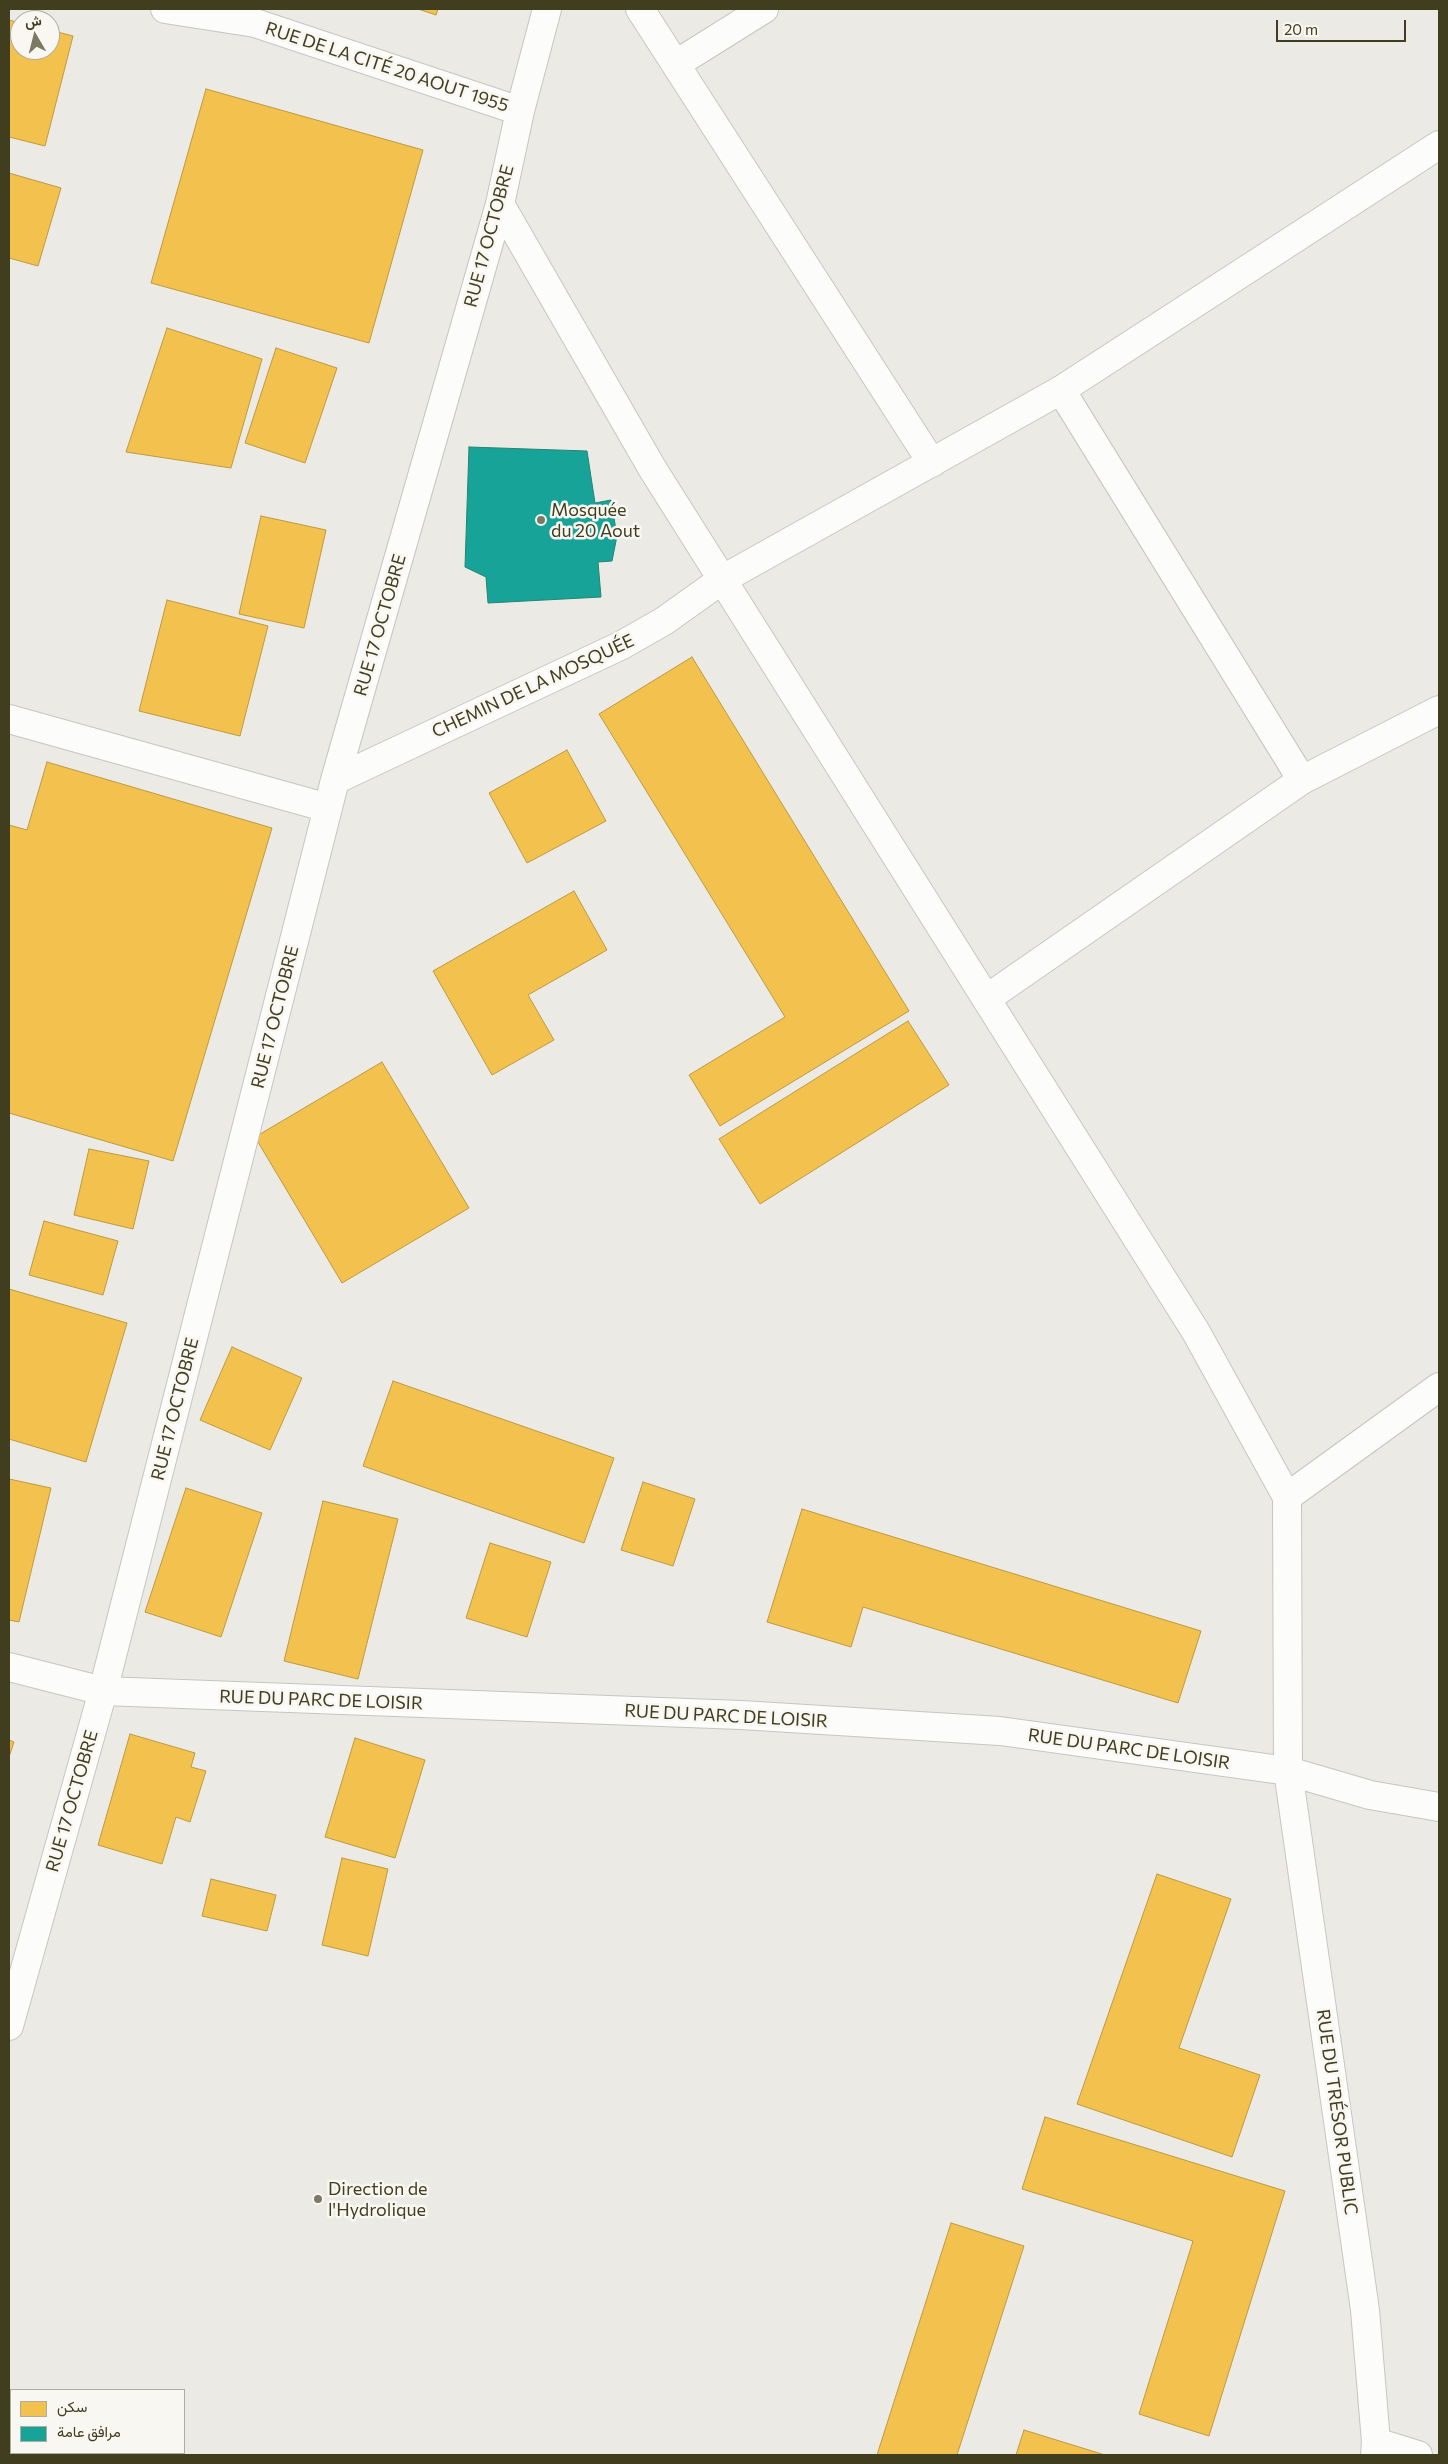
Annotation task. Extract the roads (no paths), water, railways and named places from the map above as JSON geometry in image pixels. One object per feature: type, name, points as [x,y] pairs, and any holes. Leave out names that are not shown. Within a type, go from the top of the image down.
[{"type":"street","name":"RUE DE LA CITÉ 20 AOUT 1955","points":[[165,9],[255,23],[520,111]]},
{"type":"street","name":"RUE 17 OCTOBRE","points":[[9,2026],[103,1691],[335,780],[500,204],[520,111],[547,9]]},
{"type":"street","points":[[640,9],[932,462]]},
{"type":"street","points":[[676,64],[764,9]]},
{"type":"street","name":"CHEMIN DE LA MOSQUÉE","points":[[335,780],[622,645],[664,621],[723,579],[1061,390],[1439,145]]},
{"type":"street","points":[[500,204],[652,468],[1196,1332],[1287,1497],[1439,1387]]},
{"type":"street","points":[[1061,390],[1302,780]]},
{"type":"street","points":[[986,999],[1302,780],[1439,710]]},
{"type":"street","points":[[9,719],[328,808]]},
{"type":"street","name":"RUE DU TRÉSOR PUBLIC","points":[[1287,1497],[1288,1771],[1365,2310],[1376,2449]]},
{"type":"street","name":"RUE DU PARC DE LOISIR","points":[[9,1668],[103,1691],[741,1715],[1000,1731],[1288,1771],[1370,1795],[1439,1807]]},
{"type":"street","points":[[1376,2449],[1418,2455]]},
{"type":"place","name":"Mosquée du 20 Aout","points":[[541,520]]},
{"type":"place","name":"Direction de l'Hydrolique","points":[[318,2199]]}]
